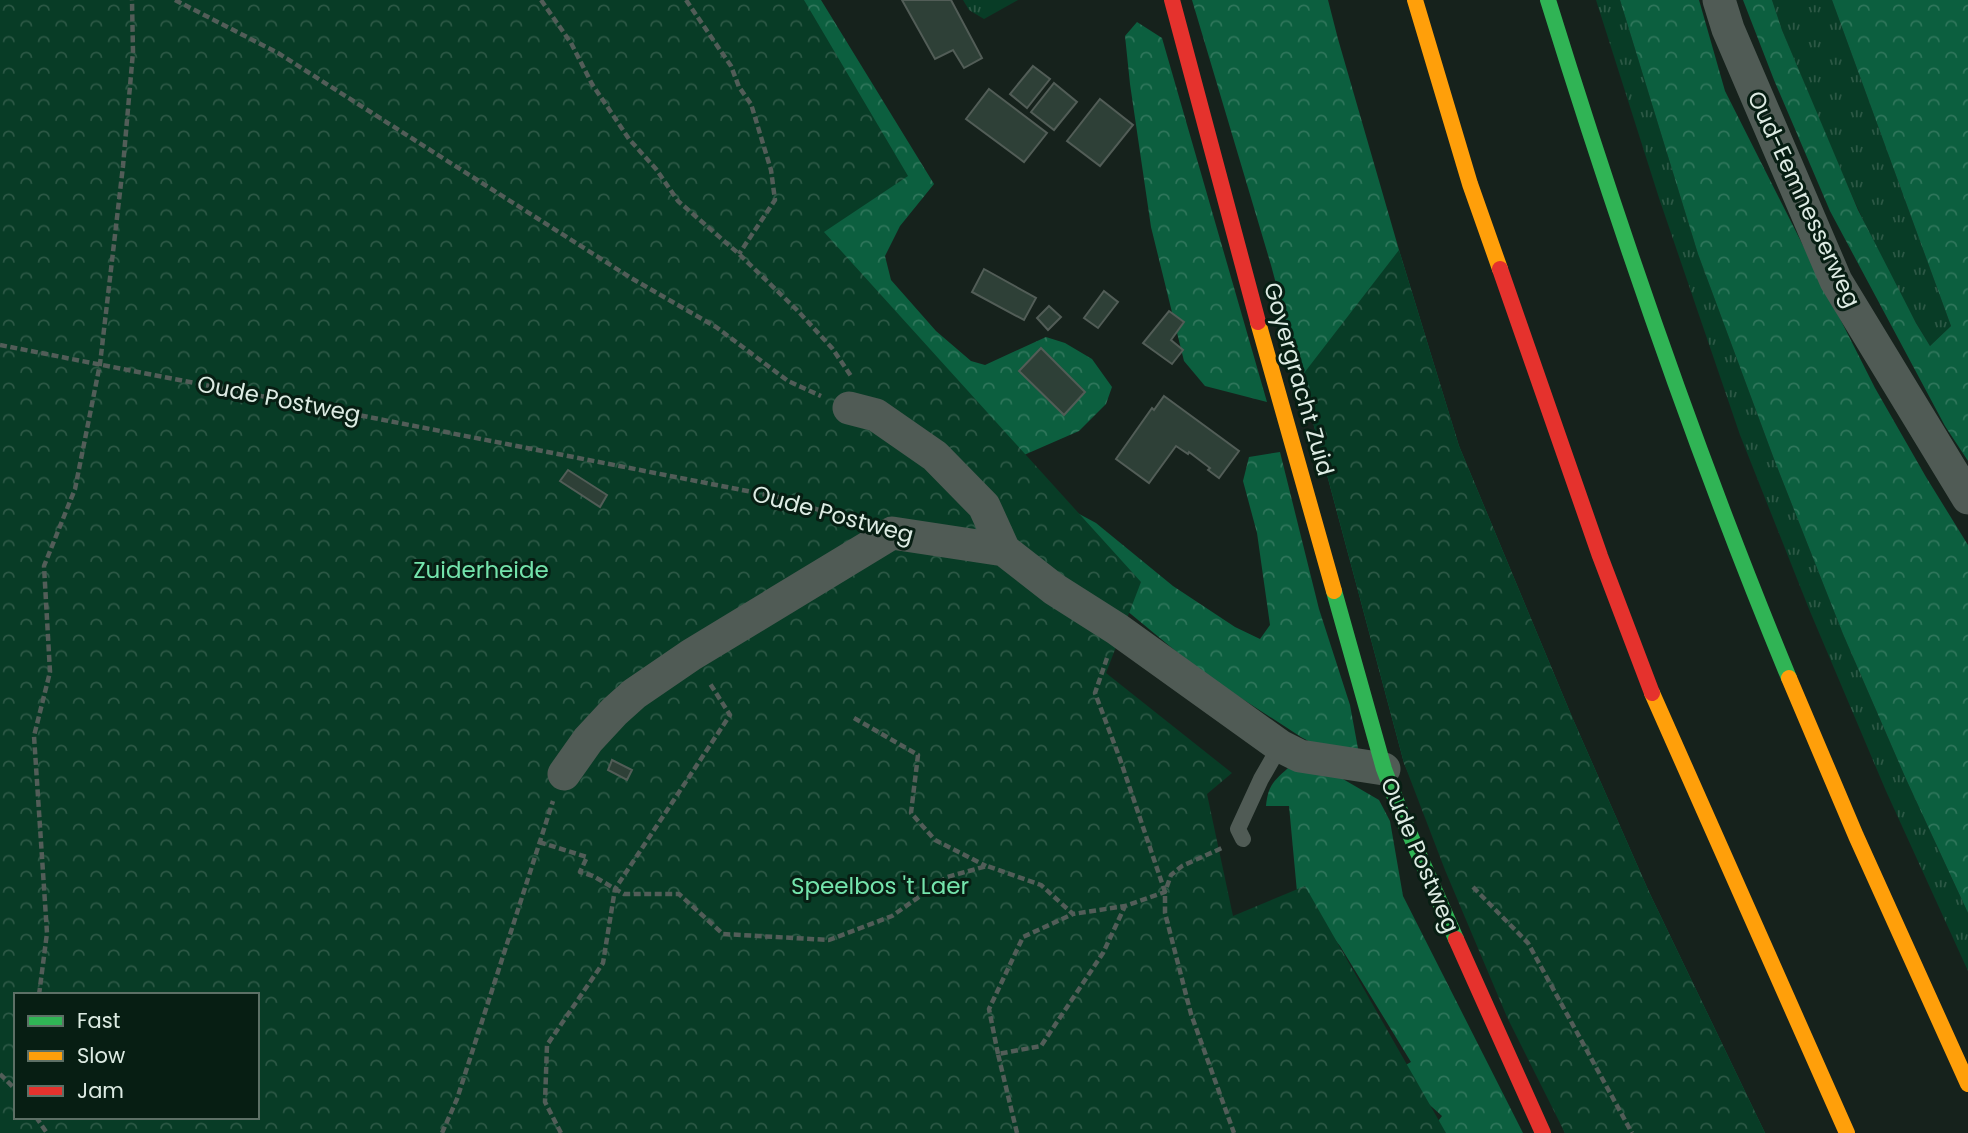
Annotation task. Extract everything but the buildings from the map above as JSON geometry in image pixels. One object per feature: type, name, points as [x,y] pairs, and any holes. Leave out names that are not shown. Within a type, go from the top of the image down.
[{"type":"main road","name":"Goyergracht Zuid","points":[[1172,0],[1269,361],[1384,769]]},
{"type":"main road","points":[[1415,0],[1470,184],[1600,556],[1654,698],[1847,1133]]},
{"type":"main road","points":[[1548,0],[1601,170],[1751,584],[1874,877],[1968,1084]]},
{"type":"main road","name":"Oude Postweg","points":[[1384,769],[1404,821],[1542,1133]]},
{"type":"street","name":"Oud-Eemnesserweg","points":[[1719,0],[1728,29],[1836,281],[1968,498]]},
{"type":"street","points":[[863,412],[935,456],[984,506],[1004,550]]},
{"type":"street","points":[[564,774],[588,740],[634,694],[691,654],[892,533]]},
{"type":"street","name":"Oude Postweg","points":[[892,533],[1004,550],[1054,589],[1117,629],[1280,746],[1300,756],[1384,769]]},
{"type":"lane","points":[[1242,839],[1238,829],[1280,746]]},
{"type":"path","points":[[39,993],[47,933],[34,736],[50,672],[44,566],[75,489],[100,364],[133,52],[132,0]]},
{"type":"path","points":[[175,0],[278,53],[631,278],[716,327],[788,381],[863,412]]},
{"type":"path","points":[[541,0],[571,43],[592,84],[629,139],[656,169],[678,201],[739,254],[832,348],[863,412]]},
{"type":"path","points":[[685,0],[731,66],[739,87],[751,104],[771,170],[775,200],[739,254]]},
{"type":"path","name":"Oude Postweg","points":[[0,345],[778,497],[892,533]]},
{"type":"path","points":[[1117,629],[1095,693],[1121,759],[1165,892],[1165,913],[1191,1014],[1234,1133]]},
{"type":"path","points":[[561,1133],[545,1102],[547,1045],[603,963],[615,889],[730,715],[691,654]]},
{"type":"path","points":[[854,718],[918,755],[911,813],[934,839],[987,866],[1041,885],[1073,914]]},
{"type":"path","points":[[442,1133],[457,1099],[539,842],[564,774]]},
{"type":"path","points":[[1165,892],[1171,875],[1182,866],[1242,839]]},
{"type":"path","points":[[539,842],[587,857],[580,872],[593,876],[624,894],[679,894],[723,934],[829,940],[892,916],[947,877],[987,866]]},
{"type":"path","points":[[1470,884],[1528,943],[1632,1133]]},
{"type":"path","points":[[1017,1133],[989,1009],[1023,937],[1073,914],[1125,906],[1165,892]]},
{"type":"path","points":[[998,1054],[1041,1046],[1103,953],[1125,906]]},
{"type":"path","points":[[0,1074],[14,1088]]},
{"type":"green space","name":"Zuiderheide","points":[[0,0],[804,0],[908,176],[824,232],[1141,582],[1106,673],[1232,773],[1207,794],[1233,916],[1305,886],[1446,1133],[0,1133]]},
{"type":"green space","points":[[549,0],[821,0],[934,184],[900,226],[885,256],[891,280],[936,331],[971,361],[985,365],[1046,337],[1065,343],[1092,359],[1112,387],[1106,404],[1079,431],[1008,462]]},
{"type":"green space","points":[[963,0],[1018,0],[984,19],[969,10]]},
{"type":"green space","points":[[1192,0],[1328,0],[1399,250],[1459,446],[1572,717],[1649,892],[1765,1133],[1565,1133],[1404,763],[1271,265]]},
{"type":"green space","points":[[1596,0],[1620,0],[1698,254],[1774,459],[1843,634],[1968,913],[1968,971],[1886,791],[1809,609],[1740,435],[1659,198]]},
{"type":"green space","points":[[1620,0],[1699,0],[1725,91],[1875,388],[1968,545],[1968,913],[1843,634],[1774,459],[1698,254]]},
{"type":"green space","points":[[1743,0],[1772,0],[1782,30],[1858,210],[1930,346],[1951,326],[1832,0],[1968,0],[1968,461],[1945,426],[1830,211]]},
{"type":"green space","points":[[1772,0],[1832,0],[1951,326],[1930,346],[1868,231],[1782,30]]},
{"type":"green space","points":[[1137,22],[1162,38],[1267,402],[1205,386],[1184,361],[1151,227],[1130,84],[1125,36]]},
{"type":"green space","points":[[1399,250],[1459,446],[1572,717],[1649,892],[1765,1133],[1565,1133],[1507,1017],[1445,870],[1404,763],[1301,377]]},
{"type":"green space","points":[[1280,452],[1319,609],[1350,705],[1359,754],[1334,755],[1301,737],[1201,672],[1103,591],[1057,502],[1096,523],[1173,586],[1235,627],[1260,639],[1270,625],[1257,533],[1243,481],[1249,457]]},
{"type":"green space","points":[[1288,768],[1324,768],[1379,800],[1390,821],[1403,896],[1523,1133],[1429,1133],[1442,1116],[1393,1072],[1411,1062],[1340,946],[1297,892],[1289,806],[1266,806],[1272,784]]},
{"type":"traffic: fast","points":[[1548,0],[1661,342],[1723,511],[1789,678]]},
{"type":"traffic: fast","points":[[1334,591],[1384,769],[1456,939]]},
{"type":"traffic: slow","points":[[1415,0],[1470,184],[1500,269]]},
{"type":"traffic: slow","points":[[1258,322],[1334,591]]},
{"type":"traffic: slow","points":[[1789,678],[1856,836],[1968,1084]]},
{"type":"traffic: slow","points":[[1652,693],[1847,1133]]},
{"type":"traffic: jam","points":[[1172,0],[1258,322]]},
{"type":"traffic: jam","points":[[1500,269],[1600,556],[1652,693]]},
{"type":"traffic: jam","points":[[1456,939],[1543,1133]]},
{"type":"park label","name":"Speelbos 't Laer","points":[[880,886]]}]
